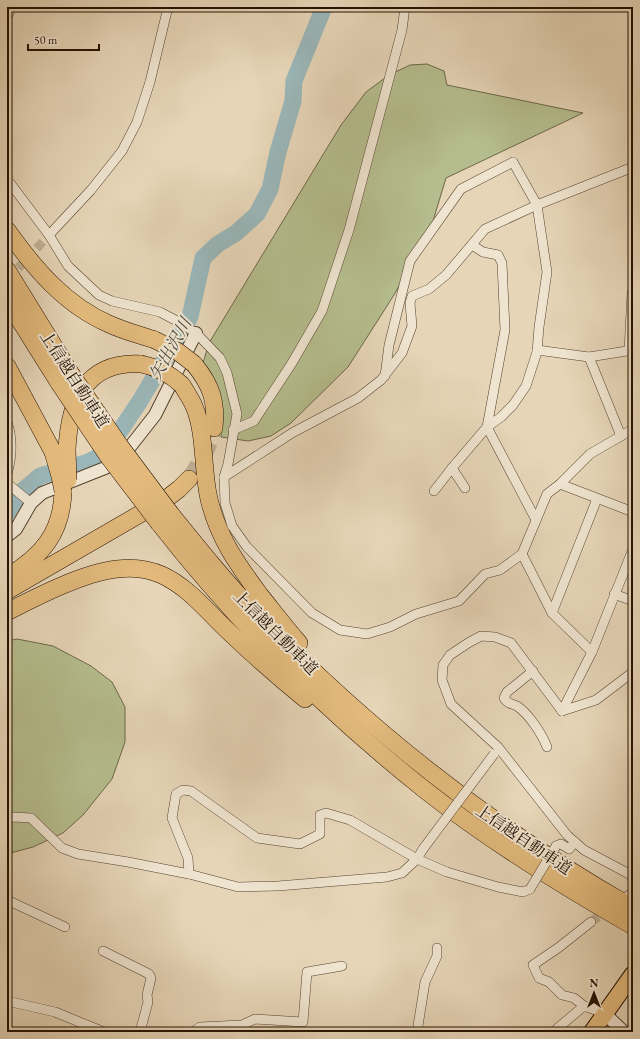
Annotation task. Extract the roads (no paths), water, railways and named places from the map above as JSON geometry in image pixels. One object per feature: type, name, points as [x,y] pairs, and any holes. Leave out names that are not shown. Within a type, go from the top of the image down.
[{"type":"highway","points":[[7,230],[42,275],[71,301],[108,324],[155,340],[177,350],[194,364],[209,386],[214,399],[216,414],[214,428]]},
{"type":"highway","name":"上信越自動車道","points":[[7,270],[65,378]]},
{"type":"highway","name":"上信越自動車道","points":[[7,300],[65,378],[120,446],[164,518],[216,593],[283,664],[339,716],[426,790],[529,863],[583,898],[633,926]]},
{"type":"highway","points":[[60,451],[72,414],[83,388],[91,378],[102,371],[114,366],[129,363],[141,364],[152,366],[164,372],[182,385],[194,405],[198,417],[206,484],[214,516],[227,548],[237,564],[281,621],[315,661],[356,701],[483,813]]},
{"type":"highway","points":[[7,366],[60,451],[67,502],[58,529],[49,542],[27,564],[7,577]]},
{"type":"highway","points":[[7,591],[166,499],[179,489],[189,478]]},
{"type":"highway","name":"上信越自動車道","points":[[164,518],[294,652],[384,733],[483,813],[532,846],[590,883],[631,898]]},
{"type":"highway","points":[[7,612],[53,590],[100,572],[131,568],[145,570],[161,575],[175,582],[188,593],[238,641],[293,689],[377,756],[426,790]]},
{"type":"highway","points":[[592,1032],[633,974]]},
{"type":"highway","points":[[588,1032],[604,1014]]},
{"type":"street","points":[[7,17],[12,7]]},
{"type":"street","points":[[49,235],[91,190],[122,151],[137,122],[150,82],[168,7]]},
{"type":"street","points":[[233,430],[254,422],[292,363],[322,311],[349,230],[402,30],[405,7]]},
{"type":"street","points":[[385,376],[389,345],[410,261],[461,189],[513,162],[537,205],[546,272],[537,350],[526,386],[513,405],[501,417],[487,427],[434,491]]},
{"type":"street","points":[[224,477],[292,433],[358,398],[382,380],[402,353],[412,326],[410,303],[412,296],[429,289],[446,275],[485,229],[537,205],[633,167]]},
{"type":"street","points":[[7,182],[10,183],[49,235],[68,266],[99,295],[112,300],[160,312],[193,331],[220,358],[227,373],[237,414],[228,464],[224,477],[225,502],[232,526],[247,547],[312,613],[340,630],[367,634],[390,627],[416,614],[459,601],[485,574],[500,570],[522,554],[546,494],[560,484],[590,454],[633,429]]},
{"type":"street","points":[[472,245],[483,252],[498,255],[502,263],[505,330],[487,427],[536,520]]},
{"type":"street","points":[[537,350],[589,356],[631,350],[632,293]]},
{"type":"street","points":[[7,536],[16,530],[29,501],[42,493],[105,468],[122,457],[154,415],[193,331]]},
{"type":"street","points":[[589,356],[621,436]]},
{"type":"street","points":[[7,422],[11,443],[10,464],[7,474]]},
{"type":"street","points":[[452,468],[465,488]]},
{"type":"street","points":[[8,483],[29,501]]},
{"type":"street","points":[[560,484],[633,512]]},
{"type":"street","points":[[552,613],[598,499]]},
{"type":"street","points":[[562,711],[592,652],[633,549]]},
{"type":"street","points":[[522,554],[552,613],[592,652]]},
{"type":"street","points":[[614,594],[633,601]]},
{"type":"street","points":[[562,711],[511,643],[495,637],[481,636],[450,655],[443,665],[442,680],[452,704],[496,751],[567,835],[584,850],[633,876]]},
{"type":"street","points":[[532,671],[507,692],[504,698],[507,702],[517,706],[526,715],[543,737],[547,747]]},
{"type":"street","points":[[562,711],[596,700],[633,672]]},
{"type":"street","points":[[7,819],[14,817],[31,818],[62,848],[78,854],[189,874],[238,887],[278,886],[387,877],[402,874],[417,859],[496,751]]},
{"type":"street","points":[[189,874],[188,858],[172,818],[176,794],[184,790],[191,791],[257,838],[300,844],[320,834],[320,815],[326,813],[350,820],[417,859],[447,872],[498,887],[523,892],[530,889],[556,846],[561,844],[569,849],[575,842]]},
{"type":"street","points":[[7,900],[65,927]]},
{"type":"street","points":[[591,922],[558,948],[533,965],[539,978],[549,982],[562,995],[574,998],[584,1006],[604,1014],[624,1032]]},
{"type":"street","points":[[417,1032],[425,982],[437,956],[437,948]]},
{"type":"street","points":[[103,951],[149,974],[151,978],[147,995],[148,1002],[140,1032]]},
{"type":"street","points":[[193,1032],[200,1027],[242,1025],[255,1020],[303,1022],[307,972],[342,966]]},
{"type":"street","points":[[7,1002],[55,1012],[104,1032]]},
{"type":"street","points":[[553,1032],[584,1006]]},
{"type":"waterway","name":"矢出沢川","points":[[7,513],[20,493],[40,476],[86,463],[100,456],[122,428],[140,401],[190,317],[203,258],[218,244],[236,233],[257,214],[270,189],[278,152],[293,101],[294,81],[324,7]]},
{"type":"tunnel","points":[[9,278],[49,235]]},
{"type":"tunnel","points":[[189,479],[204,454],[214,428]]},
{"type":"tunnel","points":[[591,922],[609,909]]}]
